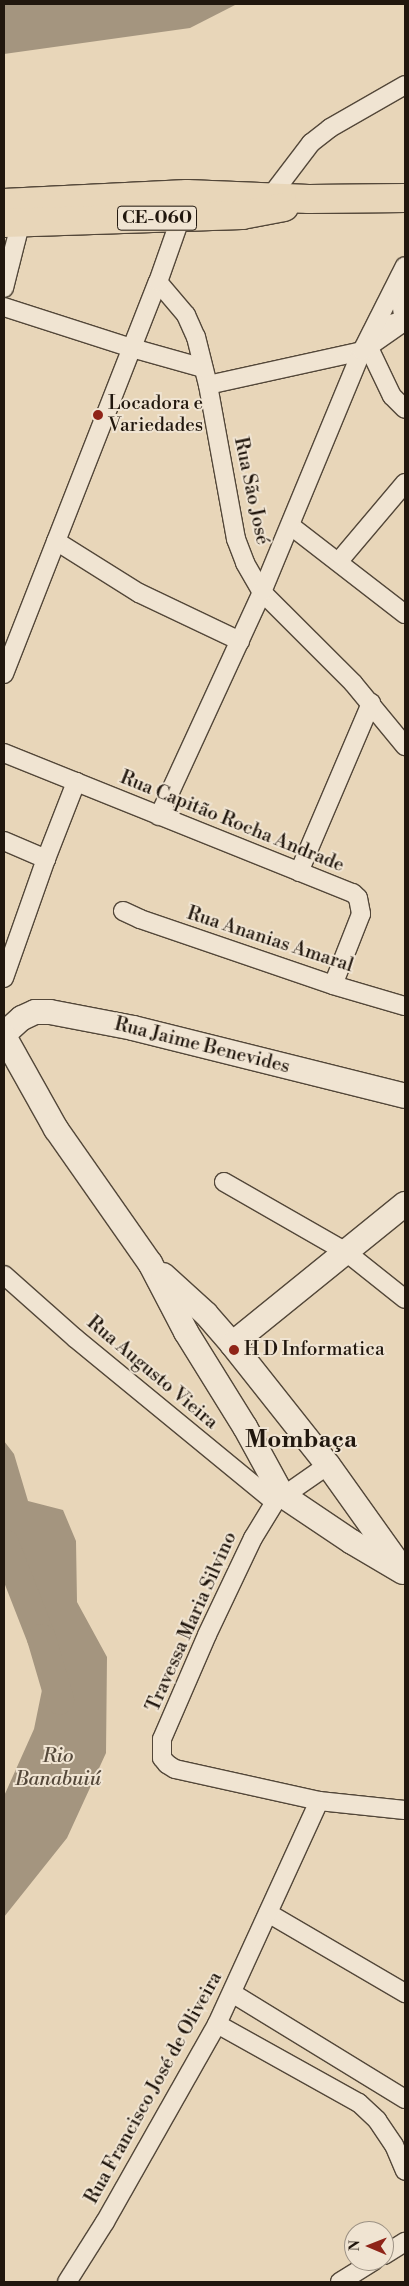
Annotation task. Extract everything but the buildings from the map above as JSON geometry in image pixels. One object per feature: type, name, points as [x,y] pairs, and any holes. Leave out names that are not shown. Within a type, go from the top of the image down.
[{"type":"main road","name":"CE-060","points":[[13,212],[184,206],[270,197],[309,199],[405,198]]},
{"type":"main road","name":"CE-060","points":[[184,206],[242,215],[271,211],[309,199]]},
{"type":"main road","name":"Rua Jaime Benevides","points":[[4,1035],[22,1018],[34,1012],[50,1012],[133,1028],[405,1096]]},
{"type":"main road","points":[[4,1035],[56,1128],[150,1263],[186,1332],[245,1427],[279,1498],[404,1572]]},
{"type":"main road","points":[[232,1344],[405,1204]]},
{"type":"main road","points":[[150,1263],[206,1314],[232,1344],[328,1465],[404,1572]]},
{"type":"street","points":[[270,197],[311,143],[330,128],[405,86]]},
{"type":"street","points":[[4,674],[158,282],[184,206]]},
{"type":"street","points":[[4,288],[13,212]]},
{"type":"street","points":[[402,274],[404,322]]},
{"type":"street","points":[[159,816],[262,592],[376,325],[402,274]]},
{"type":"street","name":"Rua São José","points":[[158,282],[192,326],[205,377],[236,539],[245,563],[262,592],[354,682],[405,746]]},
{"type":"street","points":[[4,307],[132,348],[205,377],[365,350],[404,322]]},
{"type":"street","points":[[376,325],[404,322]]},
{"type":"street","points":[[365,350],[392,396],[405,409]]},
{"type":"street","points":[[339,561],[405,483]]},
{"type":"street","points":[[291,526],[403,606]]},
{"type":"street","points":[[56,541],[139,593],[240,641]]},
{"type":"street","points":[[299,872],[371,703]]},
{"type":"street","name":"Rua Capitão Rocha Andrade","points":[[4,753],[353,893],[358,898],[361,914],[333,984]]},
{"type":"street","points":[[4,978],[46,859],[76,782]]},
{"type":"street","points":[[4,841],[46,859]]},
{"type":"street","name":"Rua Ananias Amaral","points":[[123,912],[333,984],[405,1006]]},
{"type":"street","points":[[224,1182],[346,1252],[405,1299]]},
{"type":"street","name":"Rua Augusto Vieira","points":[[4,1275],[75,1338],[279,1498]]},
{"type":"street","points":[[279,1498],[328,1465]]},
{"type":"street","name":"Travessa Maria Silvino","points":[[279,1498],[237,1569],[162,1739],[162,1758],[175,1769],[319,1801]]},
{"type":"street","points":[[319,1801],[405,1810]]},
{"type":"street","name":"Rua Francisco José de Oliveira","points":[[68,2282],[105,2222],[217,2024],[319,1801]]},
{"type":"street","points":[[268,1913],[405,1993]]},
{"type":"street","points":[[232,1993],[405,2099]]},
{"type":"street","points":[[217,2024],[359,2104],[399,2142],[405,2171]]},
{"type":"street","points":[[394,2249],[405,2242]]},
{"type":"street","points":[[340,2282],[358,2271]]},
{"type":"water","points":[[4,4],[237,4],[190,28],[4,54]]},
{"type":"water","name":"Rio Banabuiú","points":[[4,1441],[14,1454],[28,1501],[63,1510],[76,1541],[77,1602],[107,1657],[106,1753],[67,1838],[4,1917],[4,1796],[34,1729],[52,1641],[26,1570],[4,1541]]},
{"type":"waterway","name":"Rio Banabuiú","points":[[4,1543],[41,1638],[59,1699]]},
{"type":"place","name":"Locadora e Variedades","points":[[98,415]]},
{"type":"place","name":"H D Informatica","points":[[234,1350]]},
{"type":"district","name":"Mombaça","points":[[301,1441]]}]
